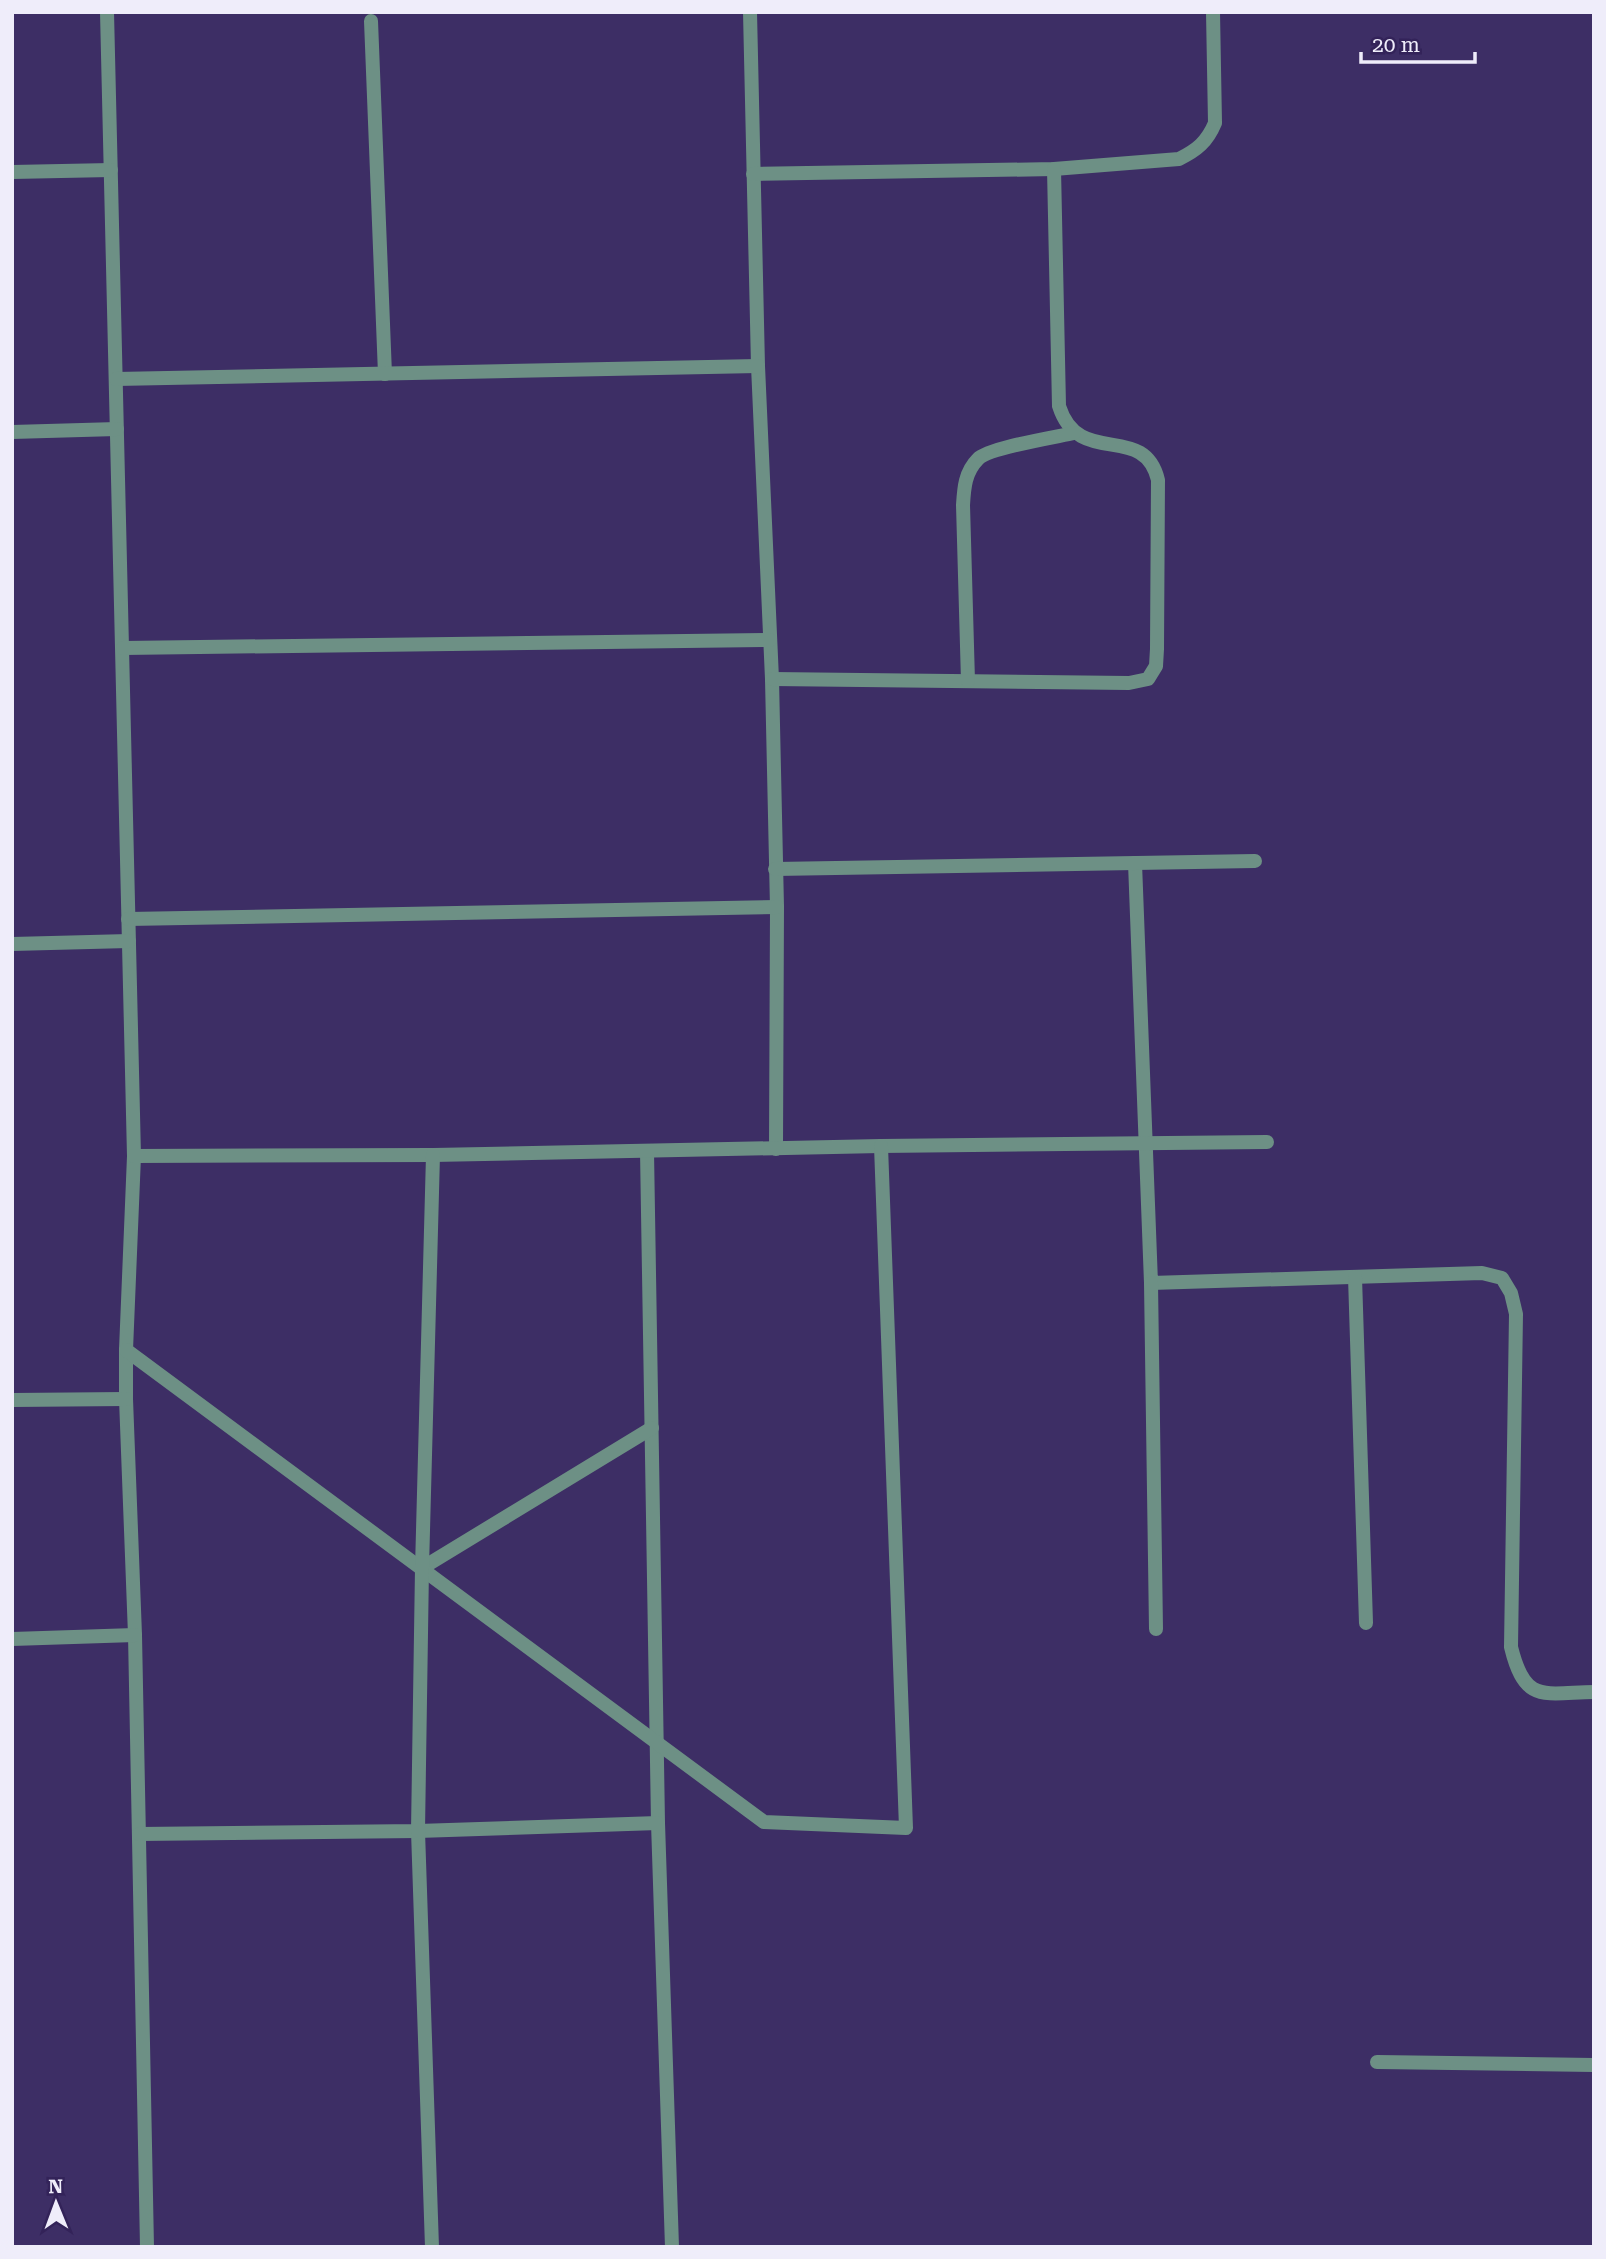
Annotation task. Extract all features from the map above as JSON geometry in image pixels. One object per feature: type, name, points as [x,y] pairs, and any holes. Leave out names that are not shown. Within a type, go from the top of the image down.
[{"type":"street","points":[[107,12],[134,1156],[126,1350],[135,1635],[147,2247]]},
{"type":"street","points":[[750,12],[758,366],[772,679],[777,907],[776,1149]]},
{"type":"street","points":[[753,174],[1054,169],[1179,159],[1196,150],[1208,138],[1215,123],[1213,12]]},
{"type":"street","points":[[370,21],[385,374]]},
{"type":"street","points":[[772,679],[1129,683],[1148,679],[1156,666],[1158,480],[1154,465],[1138,450],[1095,442],[1074,433],[1064,421],[1059,406],[1054,169]]},
{"type":"street","points":[[12,172],[111,170]]},
{"type":"street","points":[[116,379],[758,366]]},
{"type":"street","points":[[12,432],[117,429]]},
{"type":"street","points":[[968,681],[963,505],[964,485],[969,470],[980,456],[1074,433]]},
{"type":"street","points":[[122,648],[769,640]]},
{"type":"street","points":[[775,869],[1255,861]]},
{"type":"street","points":[[1135,863],[1151,1283],[1156,1629]]},
{"type":"street","points":[[128,919],[777,907]]},
{"type":"street","points":[[12,943],[129,941]]},
{"type":"street","points":[[134,1156],[433,1155],[1267,1142]]},
{"type":"street","points":[[126,1350],[764,1822],[906,1828],[881,1146]]},
{"type":"street","points":[[647,1151],[659,1744],[658,1823],[672,2247]]},
{"type":"street","points":[[432,2247],[418,1831],[433,1155]]},
{"type":"street","points":[[1151,1283],[1482,1273],[1502,1278],[1511,1293],[1516,1314],[1511,1647],[1517,1672],[1528,1686],[1543,1693],[1594,1692]]},
{"type":"street","points":[[1355,1277],[1366,1623]]},
{"type":"street","points":[[12,1400],[127,1399]]},
{"type":"street","points":[[422,1568],[652,1428]]},
{"type":"street","points":[[12,1639],[135,1635]]},
{"type":"street","points":[[139,1834],[418,1831],[658,1823]]},
{"type":"street","points":[[1377,2062],[1594,2064]]}]
